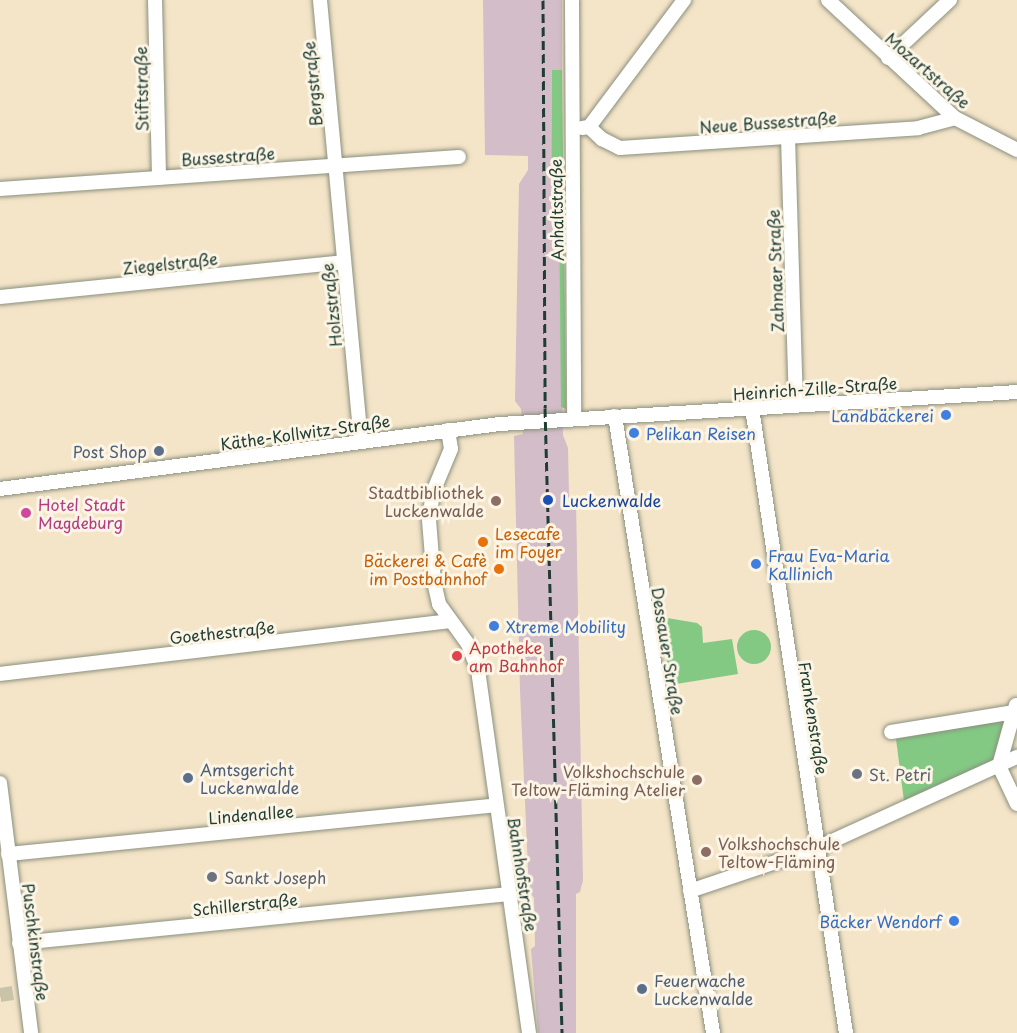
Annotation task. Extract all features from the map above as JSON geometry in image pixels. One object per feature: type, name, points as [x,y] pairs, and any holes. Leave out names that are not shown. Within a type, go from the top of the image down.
[{"type":"street","name":"Stiftstraße","points":[[155,0],[159,178]]},
{"type":"street","name":"Bergstraße","points":[[320,0],[336,165]]},
{"type":"street","name":"Anhaltstraße","points":[[572,0],[574,419]]},
{"type":"street","points":[[571,130],[589,127],[684,0]]},
{"type":"street","points":[[888,58],[950,0]]},
{"type":"street","name":"Mozartstraße","points":[[837,3],[888,58],[955,118],[1017,150]]},
{"type":"street","name":"Neue Bussestraße","points":[[589,127],[620,148],[918,128],[955,118]]},
{"type":"street","name":"Zahnaer Straße","points":[[788,137],[796,405]]},
{"type":"street","name":"Bussestraße","points":[[0,189],[459,157]]},
{"type":"street","name":"Holzstraße","points":[[336,165],[361,441]]},
{"type":"street","name":"Ziegelstraße","points":[[0,297],[343,262]]},
{"type":"street","name":"Heinrich-Zille-Straße","points":[[615,416],[1017,392]]},
{"type":"street","name":"Frankenstraße","points":[[752,408],[846,1033]]},
{"type":"street","name":"Käthe-Kollwitz-Straße","points":[[0,489],[448,430],[615,416]]},
{"type":"street","name":"Dessauer Straße","points":[[615,416],[713,1033]]},
{"type":"street","points":[[448,430],[451,449],[433,492],[429,520],[434,582],[448,621]]},
{"type":"street","name":"Goethestraße","points":[[0,674],[448,621]]},
{"type":"street","name":"Bahnhofstraße","points":[[448,621],[468,644],[478,670],[529,1033]]},
{"type":"street","points":[[891,732],[1016,707],[999,766],[1017,804]]},
{"type":"street","points":[[690,891],[817,848],[1017,758]]},
{"type":"street","name":"Puschkinstraße","points":[[0,783],[19,944],[19,992],[31,1033]]},
{"type":"street","name":"Lindenallee","points":[[8,854],[496,805]]},
{"type":"street","name":"Schillerstraße","points":[[19,944],[510,894]]},
{"type":"shaded area","points":[[483,0],[562,0],[562,70],[552,71],[551,191],[559,203],[563,435],[568,448],[569,495],[576,502],[583,880],[580,892],[576,894],[576,1033],[538,1033],[531,949],[535,946],[534,898],[529,891],[520,690],[514,436],[523,434],[521,409],[515,401],[519,184],[528,170],[528,156],[485,155]]},
{"type":"green space","points":[[552,70],[562,70],[566,409],[561,407],[559,203],[551,191]]},
{"type":"green space","points":[[661,617],[697,623],[702,627],[703,643],[732,639],[738,674],[670,685]]},
{"type":"green space","points":[[754,630],[766,635],[771,647],[766,659],[754,664],[742,659],[737,647],[742,635]]},
{"type":"green space","points":[[1004,720],[993,762],[904,801],[896,739]]},
{"type":"tunnel","points":[[0,995],[13,993]]},
{"type":"railway","points":[[543,0],[545,408],[562,1033]]},
{"type":"place","name":"Landbäckerei","points":[[946,415]]},
{"type":"place","name":"Pelikan Reisen","points":[[634,433]]},
{"type":"place","name":"Post Shop","points":[[159,451]]},
{"type":"place","name":"Luckenwalde","points":[[548,500]]},
{"type":"place","name":"Stadtbibliothek Luckenwalde","points":[[496,501]]},
{"type":"place","name":"Hotel Stadt Magdeburg","points":[[26,513]]},
{"type":"place","name":"Lesecafe im Foyer","points":[[483,542]]},
{"type":"place","name":"Frau Eva-Maria Kallinich","points":[[756,564]]},
{"type":"place","name":"Bäckerei & Cafè im Postbahnhof","points":[[499,569]]},
{"type":"place","name":"Xtreme Mobility","points":[[494,626]]},
{"type":"place","name":"Apotheke am Bahnhof","points":[[457,656]]},
{"type":"place","name":"St. Petri","points":[[857,774]]},
{"type":"place","name":"Amtsgericht Luckenwalde","points":[[188,778]]},
{"type":"place","name":"Volkshochschule Teltow-Fläming Atelier","points":[[697,780]]},
{"type":"place","name":"Volkshochschule Teltow-Fläming","points":[[706,852]]},
{"type":"place","name":"Sankt Joseph","points":[[212,877]]},
{"type":"place","name":"Bäcker Wendorf","points":[[954,921]]},
{"type":"place","name":"Feuerwache Luckenwalde","points":[[642,989]]}]
